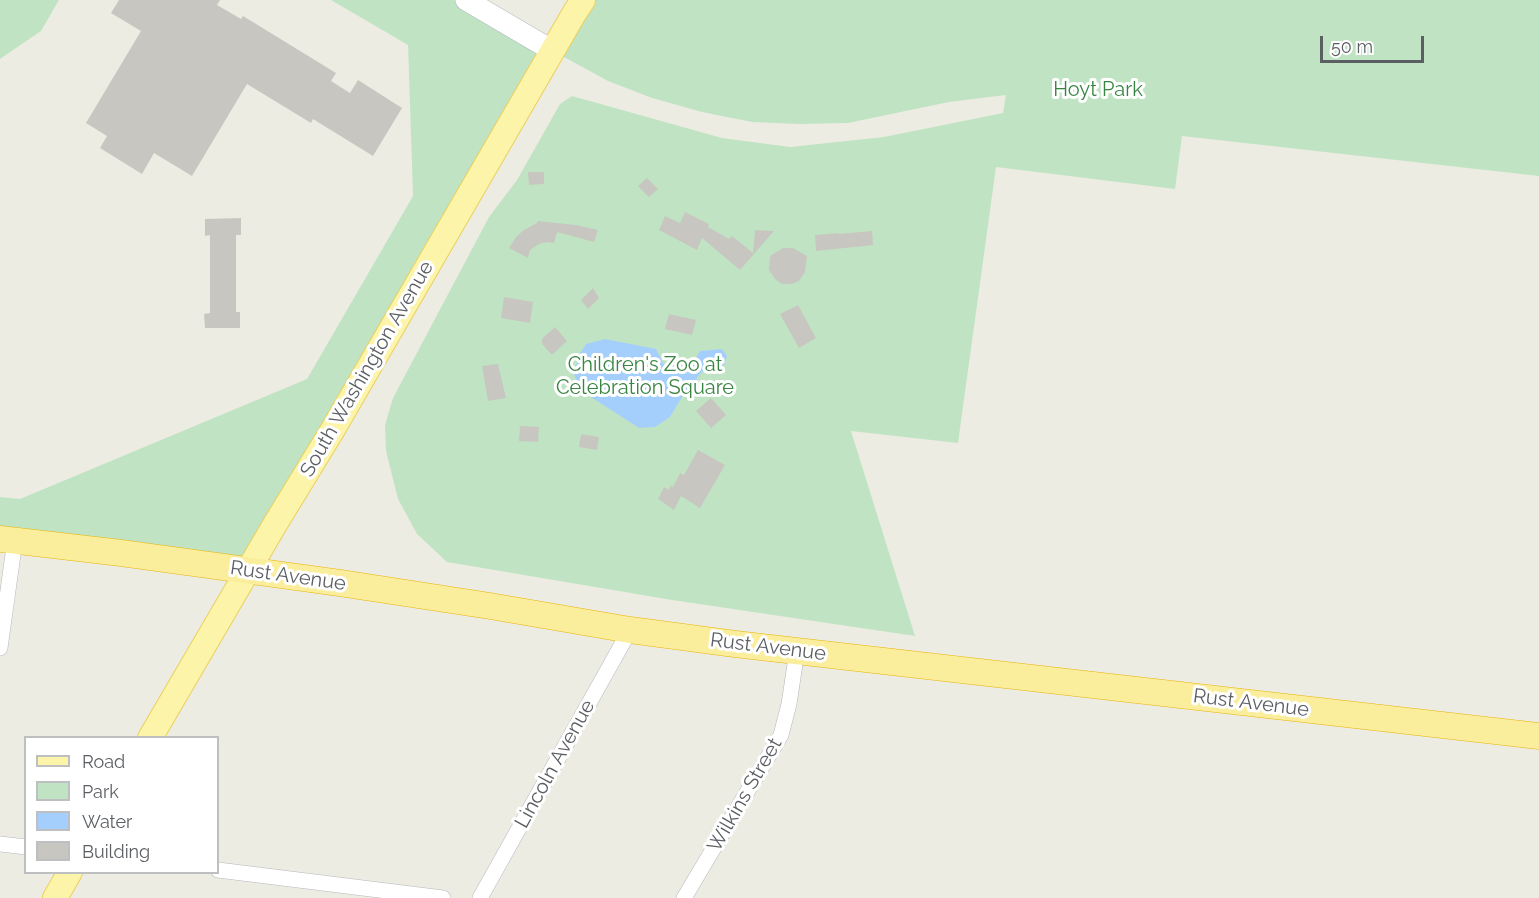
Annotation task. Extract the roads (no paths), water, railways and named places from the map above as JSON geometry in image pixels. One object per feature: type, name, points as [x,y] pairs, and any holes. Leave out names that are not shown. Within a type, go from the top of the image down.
[{"type":"highway","name":"Rust Avenue","points":[[8,539],[430,596],[630,630],[1539,736]]},
{"type":"main road","points":[[466,0],[553,51]]},
{"type":"main road","name":"South Washington Avenue","points":[[151,736],[584,0]]},
{"type":"main road","points":[[55,898],[69,874]]},
{"type":"street","points":[[0,648],[8,539]]},
{"type":"street","name":"Lincoln Avenue","points":[[480,898],[630,630]]},
{"type":"street","name":"Wilkins Street","points":[[684,898],[781,735],[789,704],[797,651]]},
{"type":"street","points":[[0,844],[24,847]]},
{"type":"street","points":[[219,870],[443,898]]},
{"type":"water","points":[[605,339],[656,349],[665,367],[676,364],[690,368],[700,351],[722,349],[727,356],[722,369],[704,370],[697,377],[696,389],[685,392],[670,417],[655,427],[639,428],[580,390],[574,374],[579,355],[586,344]]},
{"type":"park label","name":"Hoyt Park","points":[[1098,90]]},
{"type":"park label","name":"Children's Zoo at Celebration Square","points":[[645,376]]}]
